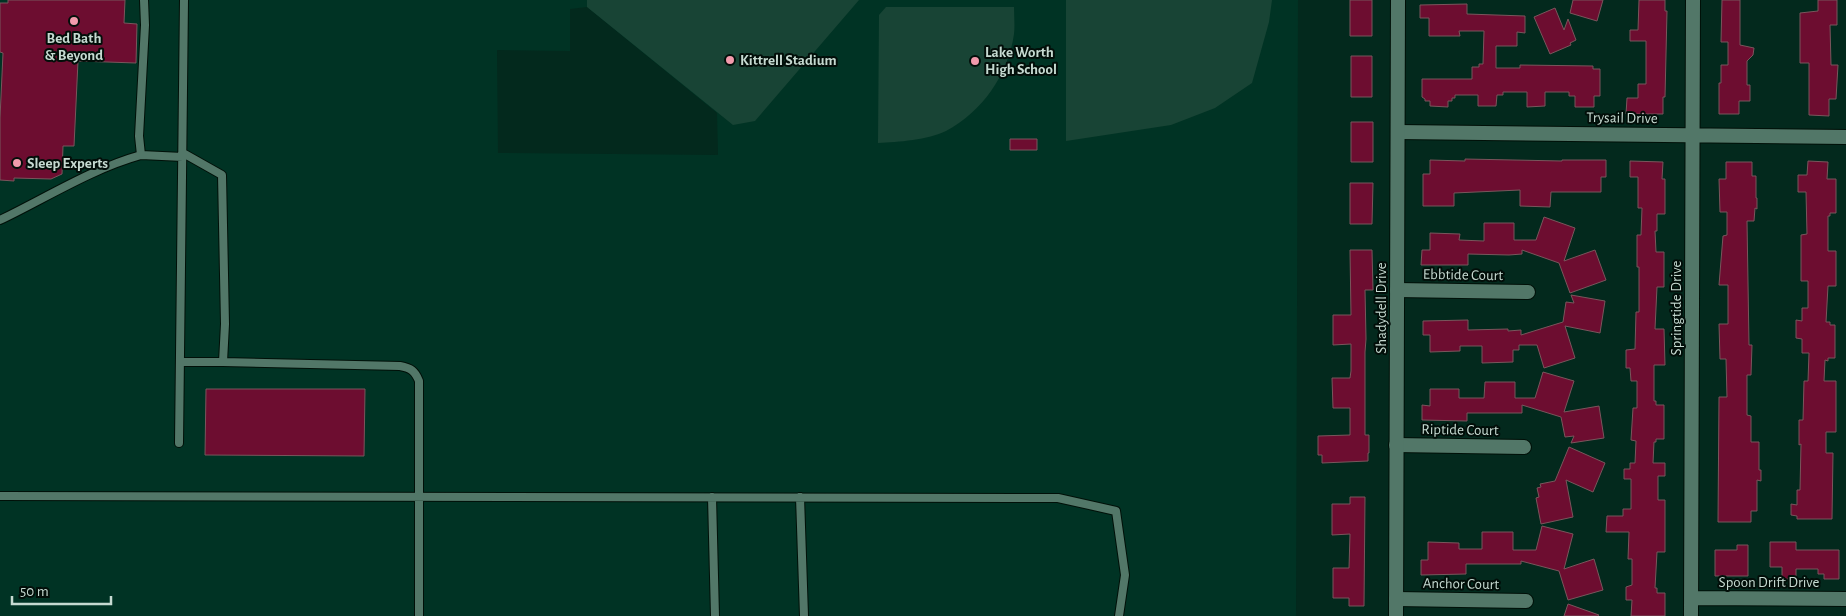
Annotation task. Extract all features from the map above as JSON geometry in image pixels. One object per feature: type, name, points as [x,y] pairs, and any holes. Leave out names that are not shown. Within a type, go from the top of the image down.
[{"type":"street","name":"Shadydell Drive","points":[[1396,616],[1398,0]]},
{"type":"street","name":"Springtide Drive","points":[[1691,616],[1693,0]]},
{"type":"street","name":"Trysail Drive","points":[[1398,132],[1846,137]]},
{"type":"street","name":"Ebbtide Court","points":[[1397,290],[1528,292]]},
{"type":"street","name":"Riptide Court","points":[[1396,445],[1524,447]]},
{"type":"street","name":"Spoon Drift Drive","points":[[1691,598],[1846,599]]},
{"type":"street","name":"Anchor Court","points":[[1396,599],[1526,601]]},
{"type":"lane","points":[[141,155],[139,136],[145,25],[144,0]]},
{"type":"lane","points":[[179,443],[184,0]]},
{"type":"lane","points":[[0,220],[89,175],[120,161],[141,155],[183,155],[222,175],[225,324],[223,362]]},
{"type":"lane","points":[[181,362],[409,367],[415,373],[418,381],[419,616]]},
{"type":"lane","points":[[0,496],[1058,498],[1116,511],[1125,575],[1119,616]]},
{"type":"lane","points":[[712,497],[715,616]]},
{"type":"lane","points":[[800,497],[804,616]]},
{"type":"shaded area","points":[[0,0],[1298,0],[1296,616],[0,616]],"holes":[[[587,7],[717,113],[718,155],[498,153],[497,50],[570,51],[570,9]]]},
{"type":"shaded area","name":"Kittrell Stadium","points":[[587,0],[859,0],[755,121],[733,125],[587,7]]},
{"type":"shaded area","points":[[1066,0],[1272,0],[1269,22],[1252,83],[1215,108],[1171,125],[1066,141]]},
{"type":"shaded area","points":[[886,7],[1014,7],[1014,34],[1011,49],[999,78],[982,103],[971,114],[946,131],[922,138],[878,143],[879,15]]},
{"type":"building","points":[[8,0],[125,0],[124,23],[137,24],[136,63],[78,61],[74,146],[63,146],[62,174],[51,179],[14,178],[14,181],[0,180],[3,53],[0,52],[0,3],[8,3]]},
{"type":"building","points":[[1350,0],[1372,0],[1372,36],[1350,36]]},
{"type":"building","points":[[1573,0],[1603,0],[1597,21],[1570,13]]},
{"type":"building","points":[[1639,0],[1665,0],[1665,11],[1667,11],[1663,114],[1626,114],[1627,98],[1638,98],[1638,84],[1646,84],[1646,41],[1630,41],[1630,30],[1638,30]]},
{"type":"building","points":[[1722,0],[1740,0],[1740,45],[1754,48],[1753,55],[1747,61],[1747,85],[1750,85],[1750,101],[1739,101],[1739,114],[1719,114],[1721,65],[1728,65],[1728,42],[1721,42]]},
{"type":"building","points":[[1818,0],[1837,0],[1837,25],[1830,25],[1831,65],[1838,65],[1836,99],[1829,99],[1829,116],[1809,115],[1809,63],[1800,63],[1800,13],[1818,11]]},
{"type":"building","points":[[1467,4],[1467,14],[1525,16],[1525,33],[1517,32],[1517,46],[1496,46],[1496,68],[1520,68],[1520,65],[1593,66],[1593,69],[1600,69],[1600,96],[1594,96],[1594,107],[1575,107],[1575,96],[1569,96],[1569,92],[1545,92],[1545,106],[1527,107],[1527,92],[1503,92],[1503,95],[1497,95],[1496,106],[1478,106],[1478,95],[1455,95],[1452,101],[1448,101],[1448,107],[1430,106],[1430,101],[1425,101],[1422,97],[1422,79],[1472,79],[1472,67],[1479,67],[1479,64],[1483,64],[1484,31],[1459,31],[1460,36],[1429,36],[1429,18],[1420,18],[1420,5]]},
{"type":"building","points":[[1555,8],[1564,30],[1568,19],[1576,40],[1570,43],[1571,45],[1550,54],[1534,17]]},
{"type":"building","points":[[1351,56],[1372,56],[1372,97],[1351,97]]},
{"type":"building","points":[[1351,122],[1373,122],[1373,162],[1351,162]]},
{"type":"building","points":[[1010,139],[1037,139],[1037,150],[1010,150]]},
{"type":"building","points":[[1465,159],[1606,160],[1606,177],[1601,177],[1601,192],[1551,192],[1550,207],[1520,206],[1520,190],[1454,193],[1454,206],[1423,206],[1423,174],[1430,174],[1430,160],[1465,161]]},
{"type":"building","points":[[1630,161],[1663,162],[1662,179],[1665,179],[1665,214],[1657,214],[1657,231],[1655,231],[1656,252],[1664,252],[1664,287],[1657,287],[1655,329],[1664,329],[1665,365],[1654,365],[1654,401],[1656,401],[1656,405],[1664,405],[1664,439],[1656,439],[1656,442],[1654,442],[1653,463],[1665,463],[1665,476],[1658,476],[1658,500],[1665,500],[1665,552],[1657,552],[1655,588],[1657,588],[1657,593],[1665,593],[1665,616],[1631,616],[1632,600],[1626,600],[1626,587],[1632,585],[1632,559],[1628,559],[1629,532],[1606,532],[1607,516],[1623,516],[1623,509],[1631,509],[1631,479],[1624,479],[1624,469],[1630,469],[1630,463],[1635,463],[1636,441],[1631,440],[1633,408],[1637,408],[1637,381],[1631,381],[1630,368],[1626,368],[1626,350],[1635,349],[1636,312],[1639,312],[1637,235],[1641,235],[1642,208],[1638,208],[1638,177],[1630,177]]},
{"type":"building","points":[[1808,161],[1828,162],[1827,179],[1836,179],[1836,213],[1830,213],[1830,216],[1828,216],[1828,251],[1836,251],[1836,286],[1828,286],[1826,322],[1830,322],[1830,325],[1835,325],[1835,358],[1828,358],[1828,361],[1825,360],[1824,381],[1836,381],[1836,432],[1826,432],[1826,453],[1833,453],[1832,519],[1797,519],[1797,516],[1791,515],[1791,504],[1797,505],[1797,490],[1800,490],[1801,444],[1799,445],[1799,420],[1803,420],[1804,381],[1808,381],[1809,353],[1802,353],[1802,339],[1796,338],[1796,320],[1802,321],[1802,308],[1808,308],[1808,281],[1801,281],[1801,235],[1807,234],[1806,192],[1798,192],[1798,175],[1807,175]]},
{"type":"building","points":[[1726,162],[1752,162],[1752,176],[1756,176],[1757,209],[1755,208],[1754,221],[1747,221],[1749,345],[1752,345],[1751,375],[1747,375],[1747,415],[1751,416],[1751,442],[1759,442],[1761,481],[1757,480],[1757,511],[1751,511],[1751,522],[1718,522],[1719,397],[1727,397],[1726,359],[1720,359],[1719,324],[1728,324],[1728,285],[1719,285],[1723,236],[1727,235],[1727,212],[1720,212],[1719,179],[1726,179]]},
{"type":"building","points":[[1350,183],[1373,183],[1372,224],[1350,224]]},
{"type":"building","points":[[1544,217],[1575,228],[1564,261],[1595,250],[1606,280],[1570,293],[1559,263],[1522,250],[1522,254],[1509,255],[1468,254],[1468,265],[1421,265],[1422,250],[1430,250],[1430,233],[1460,234],[1459,240],[1484,241],[1484,223],[1514,223],[1514,240],[1536,240]]},
{"type":"building","points":[[1350,250],[1372,250],[1373,290],[1365,290],[1365,435],[1369,435],[1368,461],[1322,463],[1322,455],[1318,455],[1318,436],[1350,435],[1350,408],[1333,408],[1332,378],[1350,378],[1351,371],[1351,344],[1333,345],[1333,315],[1351,315]]},
{"type":"building","points":[[1571,295],[1605,301],[1600,333],[1565,326],[1575,358],[1544,368],[1537,345],[1519,345],[1519,350],[1513,350],[1513,362],[1482,363],[1482,346],[1460,346],[1460,351],[1430,352],[1430,335],[1423,335],[1423,321],[1468,320],[1468,330],[1521,330],[1521,335],[1563,322],[1566,302],[1574,303]]},
{"type":"building","points":[[1543,372],[1574,381],[1564,412],[1599,406],[1604,438],[1571,443],[1574,436],[1565,437],[1561,417],[1522,405],[1522,413],[1467,413],[1467,421],[1422,420],[1422,405],[1430,406],[1430,389],[1459,389],[1459,398],[1484,398],[1485,382],[1515,382],[1515,398],[1535,398]]},
{"type":"building","points":[[206,389],[365,389],[364,456],[205,455]]},
{"type":"building","points":[[1569,447],[1605,463],[1593,492],[1566,480],[1573,517],[1541,524],[1536,498],[1539,497],[1537,488],[1541,487],[1540,484],[1555,481]]},
{"type":"building","points":[[1350,497],[1365,497],[1364,606],[1349,606],[1349,598],[1333,598],[1333,568],[1349,568],[1350,534],[1332,535],[1332,504],[1350,504]]},
{"type":"building","points":[[1542,526],[1573,534],[1564,569],[1594,559],[1603,590],[1568,600],[1559,571],[1521,561],[1521,564],[1466,564],[1466,574],[1421,575],[1421,560],[1428,560],[1428,542],[1459,543],[1459,549],[1482,549],[1482,532],[1513,532],[1513,550],[1536,550]]},
{"type":"building","points":[[1770,542],[1796,542],[1796,550],[1839,550],[1839,579],[1824,579],[1824,574],[1818,574],[1818,569],[1796,569],[1796,579],[1782,579],[1782,567],[1770,567]]},
{"type":"building","points":[[1737,545],[1748,545],[1748,576],[1715,576],[1715,550],[1737,550]]},
{"type":"building","points":[[1568,604],[1599,615],[1564,616]]},
{"type":"place","name":"Bed Bath & Beyond","points":[[74,21]]},
{"type":"place","name":"Kittrell Stadium","points":[[730,60]]},
{"type":"place","name":"Lake Worth High School","points":[[975,61]]},
{"type":"place","name":"Sleep Experts","points":[[17,163]]}]
